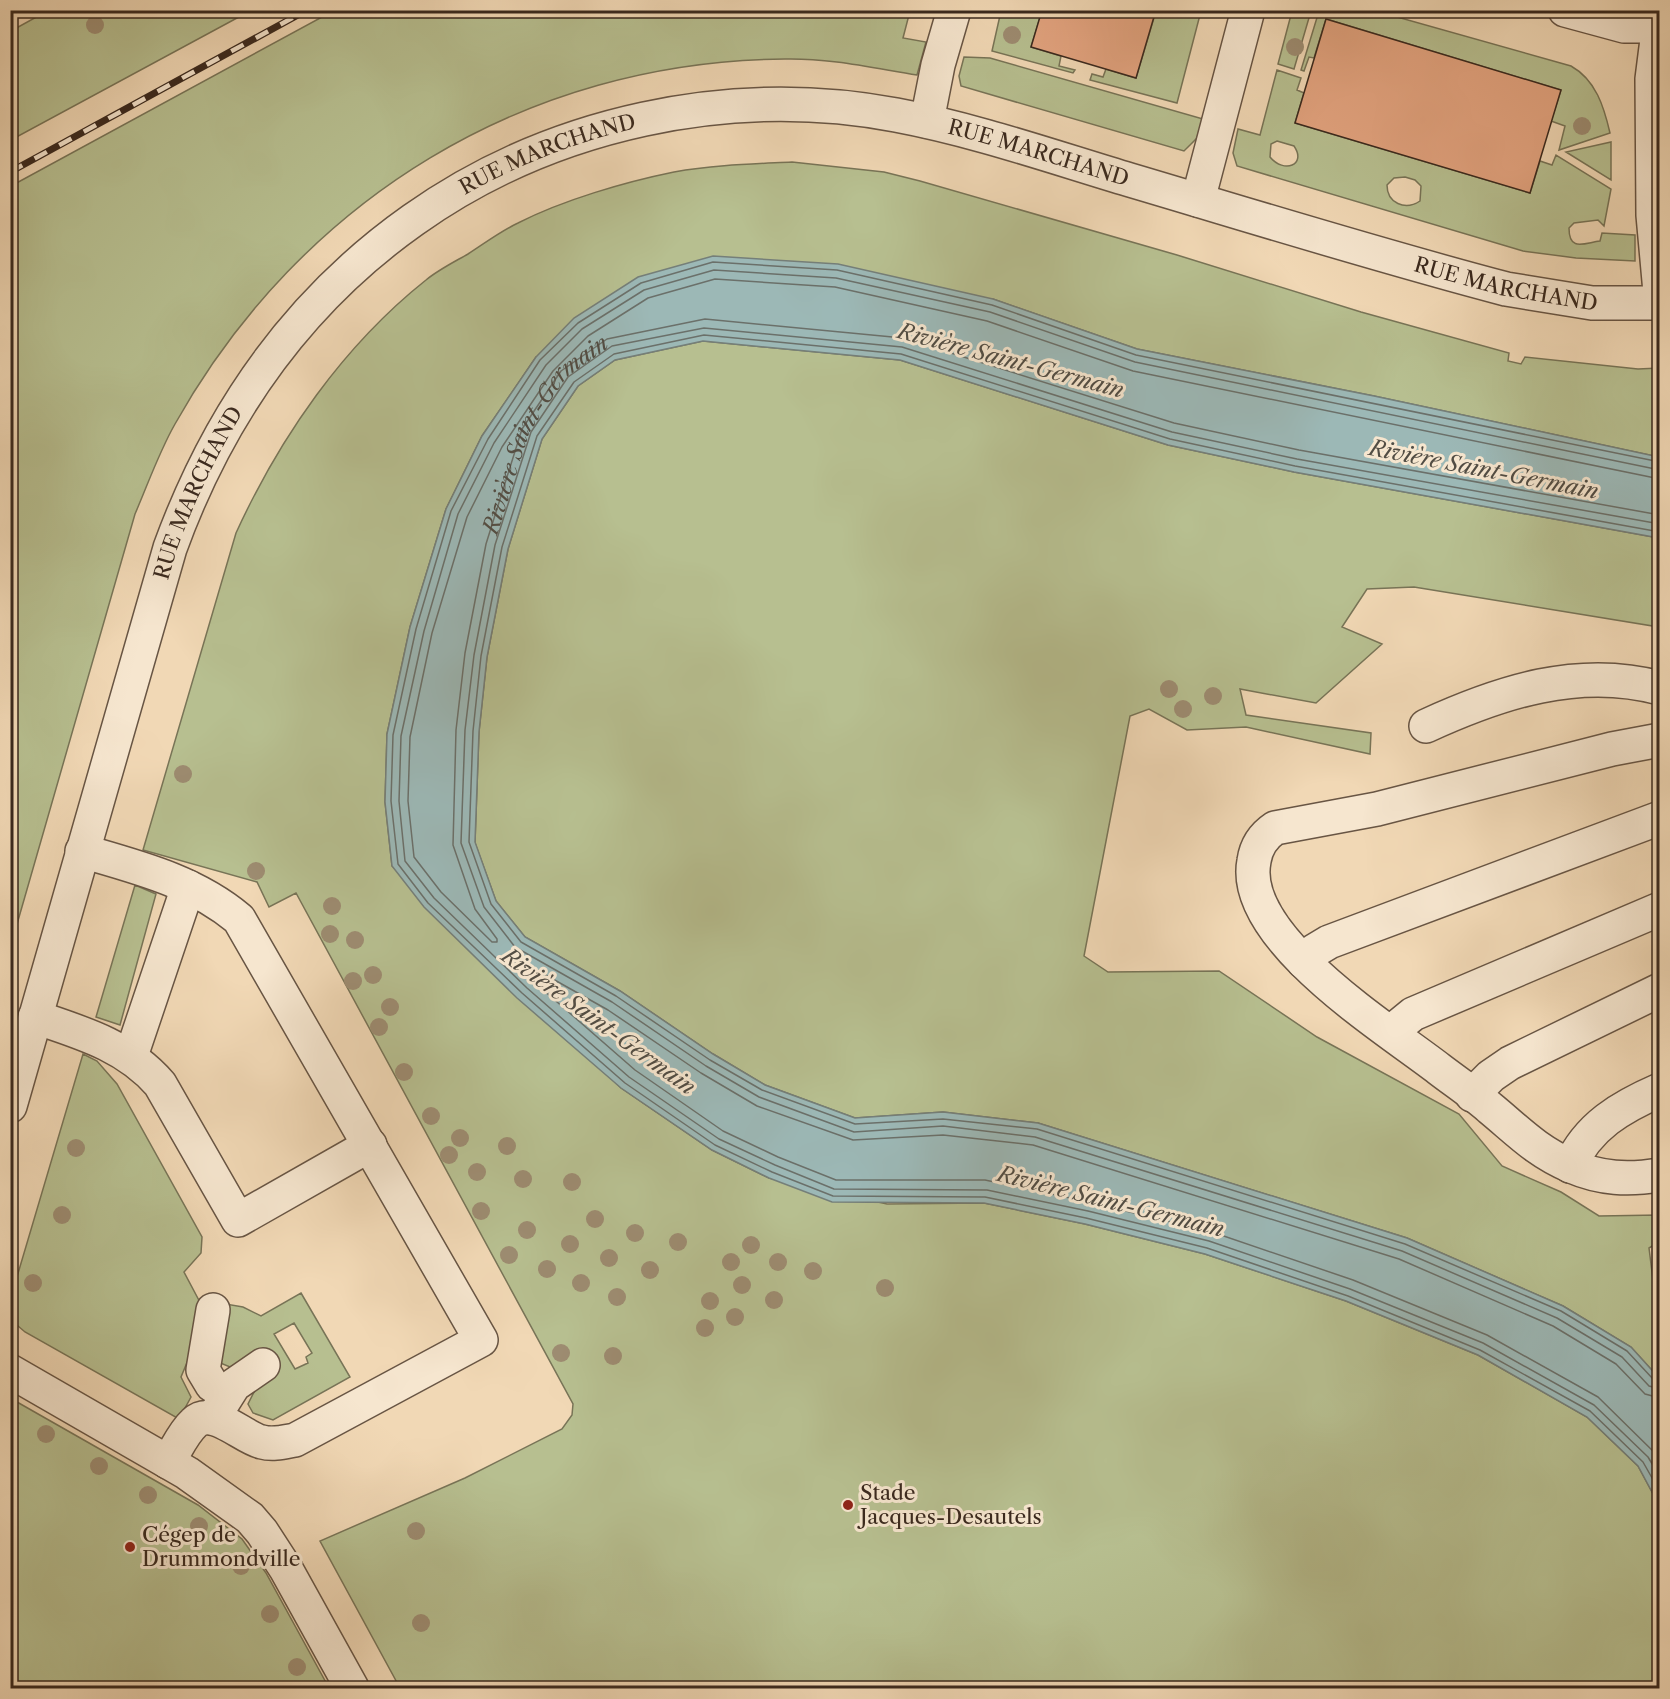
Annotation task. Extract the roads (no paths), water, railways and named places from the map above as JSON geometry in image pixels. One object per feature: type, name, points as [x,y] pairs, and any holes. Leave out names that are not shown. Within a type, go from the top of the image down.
[{"type":"street","points":[[927,121],[938,65],[954,10]]},
{"type":"street","points":[[1198,200],[1248,10]]},
{"type":"street","points":[[1565,10],[1624,26],[1659,21],[1652,80],[1653,215],[1659,292]]},
{"type":"street","name":"RUE MARCHAND","points":[[10,1106],[170,548],[201,471],[237,406],[282,343],[317,303],[375,249],[432,207],[514,162],[594,132],[645,119],[716,108],[786,104],[855,109],[927,121],[1506,289],[1592,303],[1659,303]]},
{"type":"street","points":[[1426,726],[1463,709],[1524,688],[1591,678],[1637,682],[1659,688]]},
{"type":"street","points":[[1659,740],[1612,749],[1377,808],[1275,828],[1266,835],[1255,852],[1252,872],[1254,892],[1267,920],[1289,948],[1518,1134],[1570,1166],[1605,1178],[1633,1179],[1659,1175]]},
{"type":"street","points":[[1304,962],[1314,951],[1329,942],[1659,818]]},
{"type":"street","points":[[82,851],[148,870],[188,887],[228,910],[246,929],[481,1340],[295,1440],[263,1443],[220,1406],[203,1370],[213,1310]]},
{"type":"street","points":[[131,1056],[188,887]]},
{"type":"street","points":[[1391,1032],[1413,1014],[1659,909]]},
{"type":"street","points":[[1472,1095],[1491,1076],[1510,1063],[1659,990]]},
{"type":"street","points":[[35,1017],[83,1033],[131,1056],[160,1084],[238,1220],[370,1145]]},
{"type":"street","points":[[1570,1166],[1579,1146],[1609,1116],[1659,1090]]},
{"type":"street","points":[[168,1462],[195,1422],[208,1417],[263,1365]]},
{"type":"street","points":[[10,1371],[168,1462],[235,1505],[262,1532],[301,1595],[352,1689]]},
{"type":"water","name":"Rivière Saint-Germain","points":[[713,256],[838,264],[993,299],[1137,349],[1374,396],[1659,457],[1659,538],[1294,472],[1168,445],[900,360],[703,341],[615,360],[578,386],[542,439],[508,549],[487,657],[479,732],[475,842],[496,901],[525,937],[620,991],[713,1054],[765,1085],[855,1118],[943,1112],[1038,1123],[1407,1238],[1563,1306],[1631,1347],[1659,1378],[1659,1505],[1638,1466],[1587,1417],[1478,1355],[1346,1301],[1205,1254],[1085,1224],[984,1203],[832,1202],[769,1178],[712,1150],[621,1088],[517,998],[424,907],[392,866],[385,802],[387,734],[410,627],[446,509],[482,436],[536,357],[574,318],[638,277]]},
{"type":"railway","points":[[10,172],[307,10]]},
{"type":"place","name":"Stade Jacques-Desautels","points":[[848,1505]]},
{"type":"place","name":"Cégep de Drummondville","points":[[130,1547]]}]
